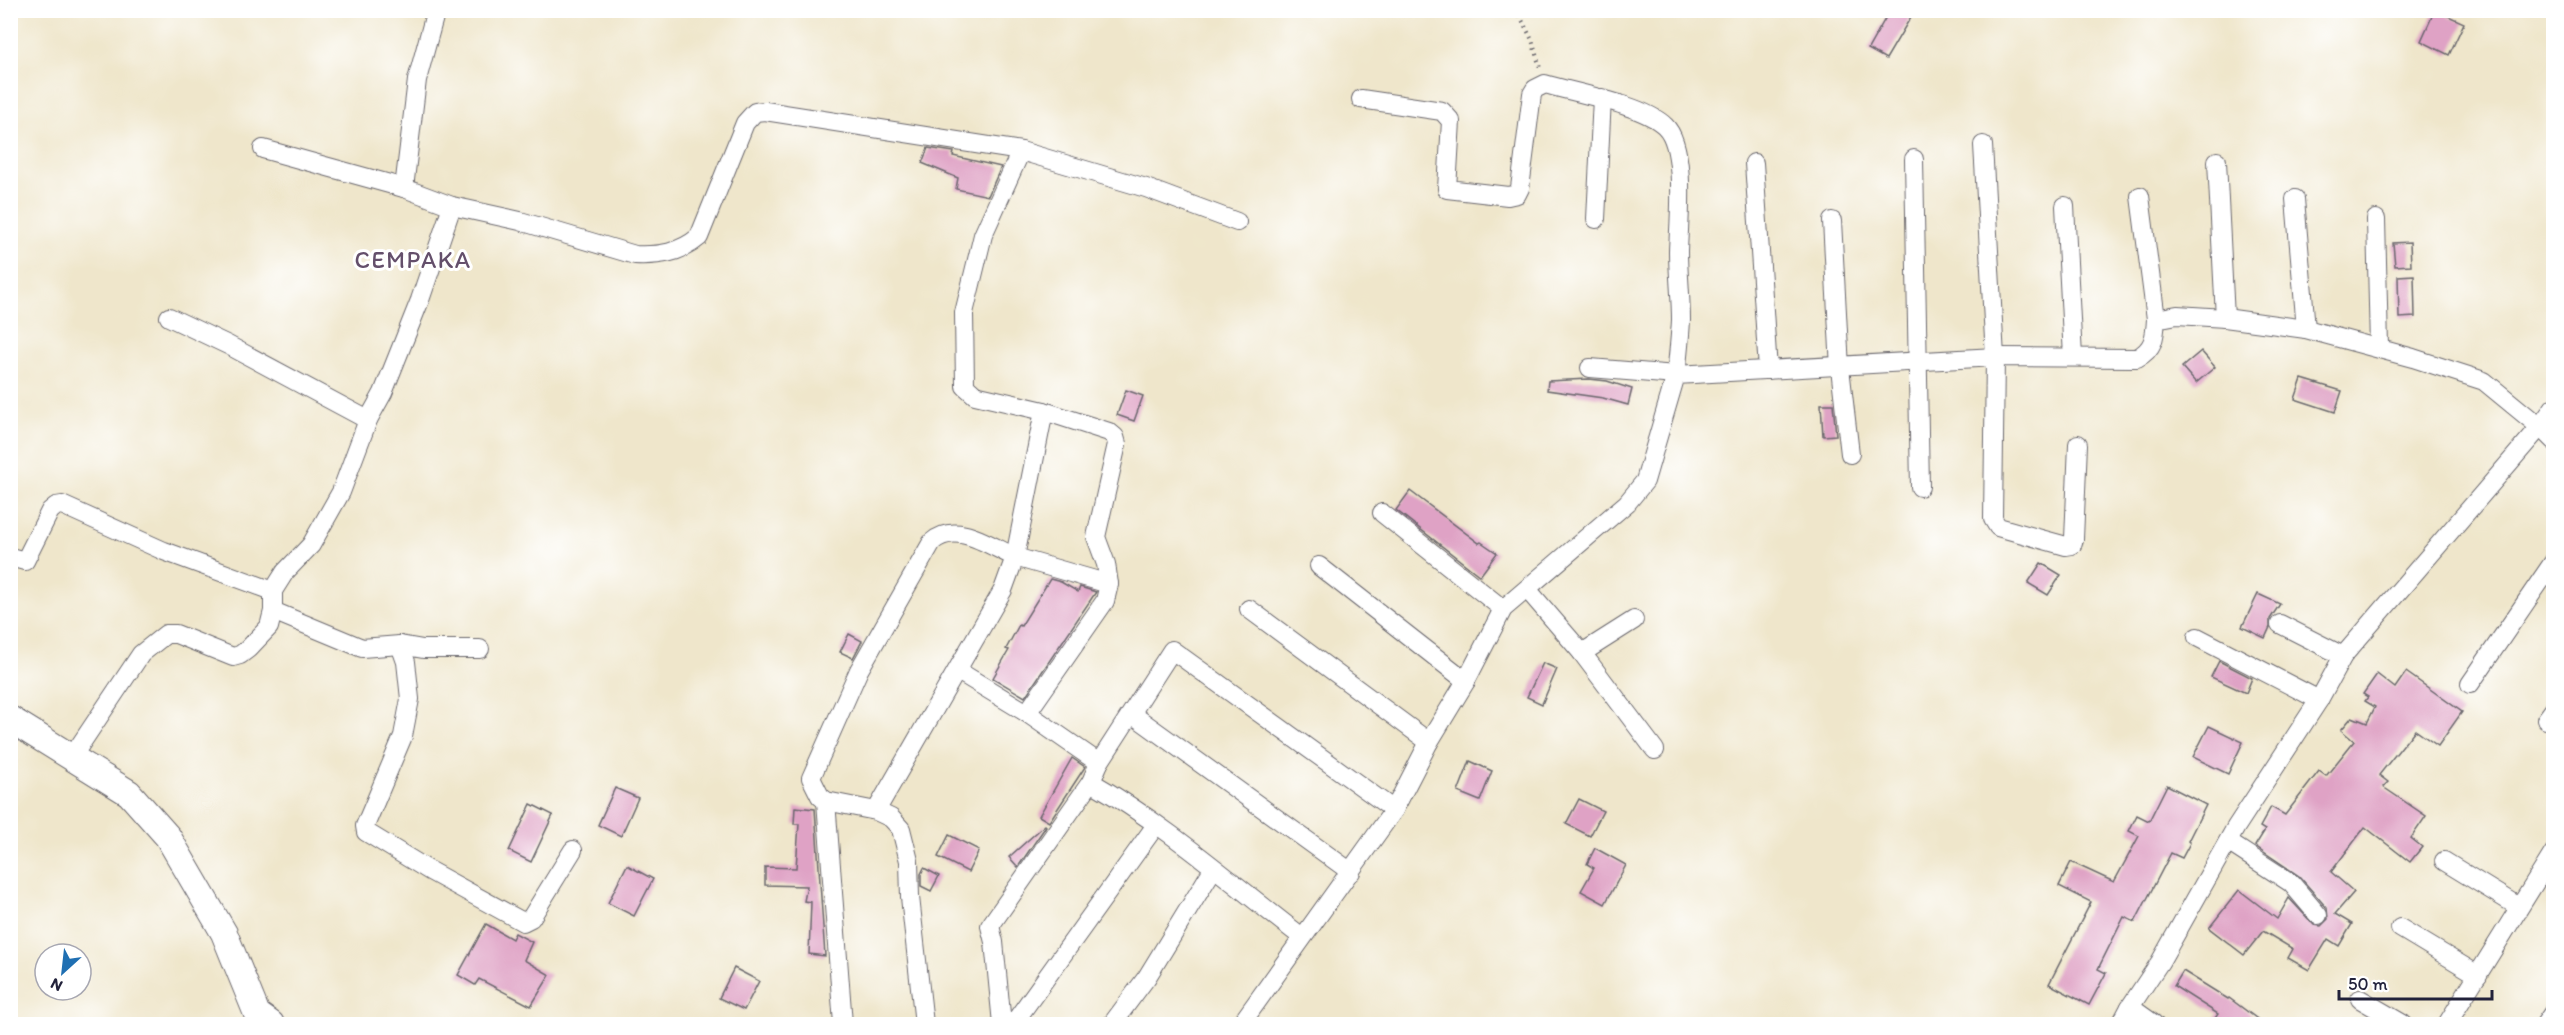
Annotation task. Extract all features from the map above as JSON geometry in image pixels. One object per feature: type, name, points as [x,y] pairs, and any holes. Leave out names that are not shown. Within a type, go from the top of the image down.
[{"type":"street","points":[[404,188],[417,80],[436,10]]},
{"type":"street","points":[[1241,1024],[1394,810],[1503,609],[1627,503],[1645,481],[1676,375],[1681,320],[1678,253],[1681,204],[1678,153],[1673,135],[1664,125],[1602,98],[1545,84],[1539,85],[1532,94],[1520,188],[1513,195],[1447,189],[1451,121],[1442,111],[1361,99]]},
{"type":"street","points":[[1596,219],[1602,98]]},
{"type":"street","points":[[263,149],[404,188],[452,206],[520,221],[635,255],[651,256],[685,249],[699,237],[745,123],[755,112],[774,112],[1021,151],[1146,188],[1237,222]]},
{"type":"street","points":[[1983,145],[1995,357],[1993,519],[1998,527],[2066,546],[2072,544],[2078,444]]},
{"type":"street","points":[[1021,151],[983,235],[964,313],[965,386],[975,394],[1044,411],[1109,432],[1115,437],[1117,444],[1096,537],[1106,564],[1109,584],[1105,601],[1027,713]]},
{"type":"street","points":[[1914,159],[1920,487]]},
{"type":"street","points":[[2217,160],[2225,318]]},
{"type":"street","points":[[1754,163],[1768,370]]},
{"type":"street","points":[[1590,369],[1676,375],[1840,368],[1995,357],[2137,358],[2147,352],[2154,340],[2156,319],[2140,196]]},
{"type":"street","points":[[2295,199],[2306,329]]},
{"type":"street","points":[[72,757],[141,654],[166,634],[176,634],[233,657],[240,655],[269,627],[273,611],[273,591],[285,572],[311,545],[341,492],[368,420],[383,393],[408,331],[447,226],[452,206]]},
{"type":"street","points":[[2065,206],[2073,357]]},
{"type":"street","points":[[2376,219],[2379,347]]},
{"type":"street","points":[[1832,220],[1840,368],[1850,454]]},
{"type":"street","points":[[2156,319],[2177,315],[2225,318],[2306,329],[2379,347],[2484,381],[2540,427],[2553,441]]},
{"type":"street","points":[[169,317],[228,345],[368,420]]},
{"type":"street","points":[[2121,1024],[2160,962],[2228,842],[2319,700],[2343,656],[2540,427],[2553,407]]},
{"type":"street","points":[[876,811],[1003,590],[1015,557],[1044,411]]},
{"type":"street","points":[[10,557],[25,561],[50,511],[62,505],[164,551],[273,591]]},
{"type":"street","points":[[1382,513],[1503,609]]},
{"type":"street","points":[[924,1024],[910,897],[909,861],[901,829],[891,818],[876,811],[826,801],[820,796],[811,778],[859,670],[932,542],[944,533],[961,532],[1015,557],[1109,584]]},
{"type":"street","points":[[2470,684],[2553,561]]},
{"type":"street","points":[[1318,566],[1466,681]]},
{"type":"street","points":[[1527,589],[1582,653],[1655,750]]},
{"type":"street","points":[[1249,609],[1429,742]]},
{"type":"street","points":[[273,611],[363,648],[400,645],[423,649],[480,649]]},
{"type":"street","points":[[1582,653],[1634,621]]},
{"type":"street","points":[[2280,624],[2343,656]]},
{"type":"street","points":[[2197,638],[2319,700]]},
{"type":"street","points":[[400,645],[406,662],[410,699],[403,736],[365,826],[366,832],[430,872],[523,922],[531,918],[573,850]]},
{"type":"street","points":[[1002,1024],[994,942],[990,926],[1091,782],[1099,763],[1172,650],[1394,810]]},
{"type":"street","points":[[958,671],[1027,713],[1099,763]]},
{"type":"street","points":[[1132,714],[1351,873]]},
{"type":"street","points":[[10,719],[129,793],[168,837],[224,933],[259,1021]]},
{"type":"street","points":[[1091,782],[1116,796],[1156,825],[1302,937]]},
{"type":"street","points":[[826,801],[843,1024]]},
{"type":"street","points":[[1013,1024],[1156,825]]},
{"type":"street","points":[[2228,842],[2291,883],[2318,915]]},
{"type":"street","points":[[2447,1024],[2553,852]]},
{"type":"street","points":[[2444,861],[2519,907]]},
{"type":"street","points":[[1112,1024],[1148,977],[1213,869]]},
{"type":"street","points":[[2400,927],[2478,975]]},
{"type":"street","points":[[2360,999],[2403,1024]]},
{"type":"street","points":[[2130,1007],[2154,1024]]},
{"type":"street","points":[[2545,1024],[2553,1011]]},
{"type":"path","points":[[1517,10],[1532,40],[1540,69],[1556,87]]},
{"type":"building","points":[[1890,10],[1915,10],[1886,59],[1868,49]]},
{"type":"building","points":[[2435,10],[2464,23],[2449,55],[2421,41]]},
{"type":"building","points":[[928,148],[954,152],[953,156],[1001,167],[988,196],[956,189],[958,178],[922,163]]},
{"type":"building","points":[[2410,242],[2411,265],[2395,266],[2393,243]]},
{"type":"building","points":[[2414,275],[2415,317],[2399,318],[2398,276]]},
{"type":"building","points":[[2201,351],[2215,367],[2196,383],[2182,367]]},
{"type":"building","points":[[1589,379],[1607,381],[1632,389],[1628,405],[1603,398],[1547,390],[1548,381]]},
{"type":"building","points":[[2302,379],[2342,391],[2335,412],[2295,399]]},
{"type":"building","points":[[1126,390],[1143,396],[1134,421],[1117,415]]},
{"type":"building","points":[[1821,404],[1833,404],[1836,435],[1823,436]]},
{"type":"building","points":[[1410,491],[1479,543],[1481,542],[1497,553],[1480,576],[1396,510]]},
{"type":"building","points":[[2041,563],[2061,575],[2048,595],[2028,583]]},
{"type":"building","points":[[1050,579],[1061,582],[1078,592],[1080,587],[1096,592],[1025,697],[993,678],[1009,650],[1006,649],[1019,625],[1021,626]]},
{"type":"building","points":[[2258,594],[2280,604],[2270,619],[2270,627],[2265,638],[2242,627]]},
{"type":"building","points":[[849,634],[862,641],[853,658],[840,652]]},
{"type":"building","points":[[2219,661],[2252,678],[2246,693],[2211,677]]},
{"type":"building","points":[[1543,663],[1557,669],[1542,704],[1527,697]]},
{"type":"building","points":[[2406,672],[2462,712],[2438,746],[2415,730],[2379,775],[2388,782],[2383,787],[2426,816],[2411,838],[2422,847],[2410,862],[2365,827],[2331,872],[2354,892],[2335,914],[2352,924],[2339,946],[2328,939],[2309,970],[2288,958],[2293,949],[2263,931],[2244,955],[2209,928],[2239,890],[2277,919],[2289,898],[2314,925],[2321,926],[2328,919],[2327,908],[2299,876],[2255,846],[2265,830],[2260,827],[2271,807],[2285,815],[2319,771],[2326,776],[2354,741],[2341,730],[2352,717],[2367,723],[2375,707],[2365,701],[2368,697],[2363,694],[2377,674],[2395,688]]},
{"type":"building","points":[[2209,726],[2243,742],[2228,774],[2193,757]]},
{"type":"building","points":[[1072,758],[1085,767],[1049,822],[1039,816]]},
{"type":"building","points":[[1470,761],[1492,771],[1480,801],[1458,792]]},
{"type":"building","points":[[2167,785],[2206,805],[2182,858],[2171,853],[2135,922],[2124,917],[2098,969],[2106,973],[2089,1005],[2049,984],[2091,902],[2059,886],[2071,862],[2114,882],[2139,836],[2129,831],[2137,815],[2149,821]]},
{"type":"building","points":[[615,788],[638,798],[621,836],[598,825]]},
{"type":"building","points":[[1579,799],[1603,811],[1590,836],[1566,824]]},
{"type":"building","points":[[531,804],[553,815],[531,862],[509,851]]},
{"type":"building","points":[[795,807],[815,809],[825,956],[809,954],[811,902],[804,901],[807,886],[765,885],[765,867],[796,868],[799,824],[794,824]]},
{"type":"building","points":[[1046,826],[1018,867],[1009,857]]},
{"type":"building","points":[[949,835],[979,850],[968,872],[938,857]]},
{"type":"building","points":[[1595,848],[1626,865],[1605,904],[1581,891],[1594,868],[1587,864]]},
{"type":"building","points":[[627,865],[653,879],[634,916],[608,903]]},
{"type":"building","points":[[924,868],[939,876],[931,891],[921,886],[921,874]]},
{"type":"building","points":[[486,924],[512,939],[515,933],[532,942],[524,960],[550,975],[531,1006],[479,979],[475,985],[458,975]]},
{"type":"building","points":[[734,968],[759,981],[744,1010],[719,998]]},
{"type":"building","points":[[2183,971],[2229,998],[2264,1024],[2211,1024],[2218,1014],[2174,986]]},
{"type":"district","name":"CEMPAKA","points":[[413,260]]}]
